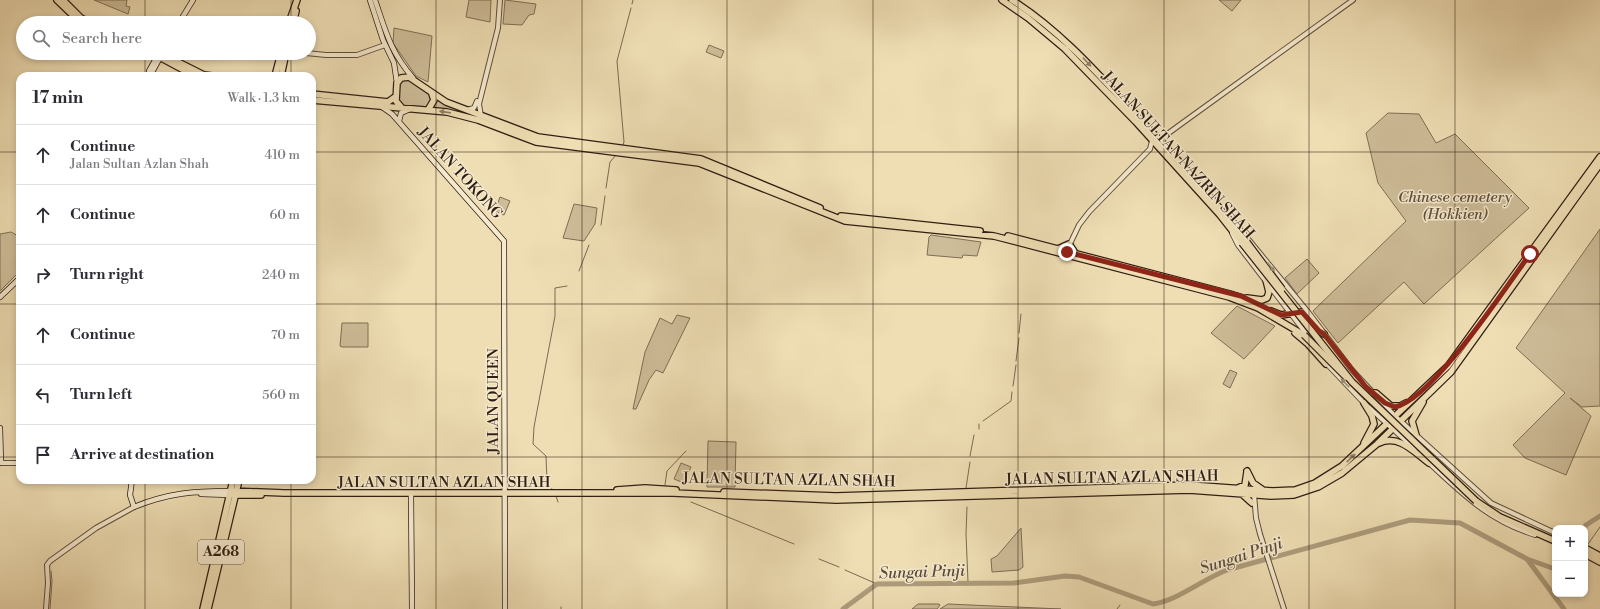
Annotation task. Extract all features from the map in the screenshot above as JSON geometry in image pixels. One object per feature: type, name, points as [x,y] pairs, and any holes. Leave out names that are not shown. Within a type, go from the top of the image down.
[{"type":"main road","points":[[57,0],[74,16]]},
{"type":"main road","points":[[63,0],[78,16]]},
{"type":"main road","points":[[183,16],[193,0]]},
{"type":"main road","points":[[292,16],[298,0]]},
{"type":"main road","points":[[295,16],[301,0]]},
{"type":"main road","points":[[370,0],[385,45],[394,63],[397,83],[395,97],[398,104],[403,108]]},
{"type":"main road","points":[[374,0],[390,46],[414,80]]},
{"type":"main road","name":"JALAN SULTAN NAZRIN SHAH","points":[[1002,0],[1028,18],[1065,48],[1154,138],[1162,142],[1210,194],[1244,242],[1352,382],[1477,500],[1500,517],[1552,540]]},
{"type":"main road","name":"JALAN SULTAN NAZRIN SHAH","points":[[1012,0],[1043,22],[1073,48],[1154,138],[1159,149],[1220,215],[1229,228],[1244,242],[1348,372],[1389,415],[1477,500],[1500,513],[1552,535]]},
{"type":"main road","points":[[148,72],[155,60]]},
{"type":"main road","points":[[152,72],[157,60]]},
{"type":"main road","points":[[169,60],[188,72]]},
{"type":"main road","points":[[172,60],[198,72]]},
{"type":"main road","points":[[276,72],[279,60]]},
{"type":"main road","points":[[282,72],[284,60]]},
{"type":"main road","points":[[397,83],[403,77],[409,77],[431,94],[464,110],[538,137],[701,159],[842,216],[994,233],[1058,252],[1067,252],[1074,256],[1209,293],[1229,297],[1258,308],[1304,335],[1352,382]]},
{"type":"main road","points":[[316,94],[388,102],[395,97]]},
{"type":"main road","points":[[428,110],[434,100],[431,94]]},
{"type":"main road","points":[[316,100],[428,110],[463,115],[536,142],[699,163],[840,219],[866,224],[994,236],[1260,300],[1266,299],[1269,292],[1266,280]]},
{"type":"main road","name":"JALAN TOKONG","points":[[380,106],[392,114],[504,240]]},
{"type":"main road","points":[[398,121],[401,113],[411,109]]},
{"type":"main road","name":"JALAN SULTAN AZLAN SHAH","points":[[1265,493],[1295,490],[1315,483],[1335,471],[1387,425],[1448,366],[1600,157]]},
{"type":"main road","name":"JALAN SULTAN AZLAN SHAH","points":[[230,493],[673,493],[836,500],[1189,490],[1294,495],[1318,487],[1342,473],[1377,444],[1451,372],[1600,164]]},
{"type":"main road","points":[[912,224],[923,226],[925,230]]},
{"type":"main road","name":"JALAN QUEEN","points":[[504,240],[504,609]]},
{"type":"main road","points":[[1058,252],[1069,244],[1074,256]]},
{"type":"main road","points":[[0,297],[16,282]]},
{"type":"main road","points":[[1209,293],[1246,306],[1288,329],[1304,340],[1326,364]]},
{"type":"main road","points":[[1241,296],[1281,315],[1300,311],[1304,313],[1319,331],[1324,334]]},
{"type":"main road","points":[[1372,393],[1376,393],[1385,403],[1395,407],[1405,404],[1420,393]]},
{"type":"main road","points":[[1416,434],[1412,421],[1426,396]]},
{"type":"main road","points":[[1363,447],[1374,424],[1372,416],[1365,404]]},
{"type":"main road","points":[[0,428],[1,463],[16,463]]},
{"type":"main road","points":[[1377,444],[1388,440],[1397,440],[1429,463]]},
{"type":"main road","points":[[1235,489],[1245,485],[1247,471],[1253,483],[1265,493],[1253,503],[1240,493]]},
{"type":"main road","points":[[131,484],[130,495],[134,507],[166,495],[230,493]]},
{"type":"main road","name":"A268","points":[[203,609],[232,484]]},
{"type":"main road","name":"A268","points":[[208,609],[230,493],[236,484]]},
{"type":"main road","name":"JALAN SULTAN AZLAN SHAH","points":[[593,494],[645,488],[836,496],[1189,485],[1235,489],[1252,493]]},
{"type":"main road","points":[[622,493],[641,491],[645,488],[648,490],[673,493]]},
{"type":"main road","points":[[982,492],[1017,493],[1021,495]]},
{"type":"main road","points":[[411,494],[412,609]]},
{"type":"main road","points":[[1588,550],[1600,556]]},
{"type":"main road","points":[[1588,556],[1600,562]]},
{"type":"street","points":[[481,116],[479,107],[498,28],[500,0]]},
{"type":"street","points":[[1067,252],[1069,244],[1079,225],[1089,212],[1150,149],[1154,138],[1166,135],[1222,93],[1276,57],[1353,0]]},
{"type":"street","points":[[316,54],[330,56],[361,54],[385,45]]},
{"type":"street","points":[[464,110],[474,108],[483,86]]},
{"type":"street","points":[[1162,142],[1166,135]]},
{"type":"street","points":[[1150,149],[1159,149]]},
{"type":"street","points":[[1210,194],[1265,259],[1382,408],[1375,410],[1368,404],[1365,404]]},
{"type":"street","points":[[1229,228],[1238,245],[1308,333],[1326,364],[1365,404],[1473,504],[1489,515],[1522,531],[1552,540]]},
{"type":"street","points":[[1366,387],[1400,421],[1481,495],[1494,504],[1552,532]]},
{"type":"street","points":[[1408,443],[1407,438],[1410,434],[1416,434]]},
{"type":"street","points":[[1252,493],[1262,547],[1283,609]]},
{"type":"street","points":[[46,609],[48,583],[47,565],[62,551],[96,528],[134,507]]},
{"type":"green space","points":[[94,0],[127,0],[126,6],[130,7],[128,14]]},
{"type":"green space","points":[[469,0],[491,0],[490,22],[466,17]]},
{"type":"green space","points":[[505,0],[536,4],[534,14],[529,15],[522,25],[503,24]]},
{"type":"green space","points":[[1219,0],[1241,0],[1232,11]]},
{"type":"green space","points":[[394,28],[432,36],[428,82],[416,76],[393,43]]},
{"type":"green space","points":[[709,45],[724,51],[721,58],[706,52]]},
{"type":"green space","points":[[407,79],[431,96],[428,106],[421,107],[403,105],[397,98],[398,84]]},
{"type":"green space","points":[[435,98],[470,114],[431,108]]},
{"type":"green space","name":"Chinese cemetery (Hokkien)","points":[[1388,113],[1419,114],[1436,143],[1455,134],[1529,208],[1424,304],[1404,282],[1338,343],[1313,311],[1406,221],[1378,183],[1366,133]]},
{"type":"green space","points":[[500,197],[510,201],[504,215],[495,211]]},
{"type":"green space","points":[[574,204],[597,208],[595,224],[584,241],[563,238]]},
{"type":"green space","points":[[1600,229],[1600,406],[1582,407],[1570,398],[1591,416],[1566,475],[1525,458],[1513,445],[1565,393],[1516,348]]},
{"type":"green space","points":[[11,232],[16,235],[16,275],[0,291],[0,234]]},
{"type":"green space","points":[[931,235],[981,242],[977,256],[963,255],[962,258],[927,255],[929,237]]},
{"type":"green space","points":[[1307,259],[1319,273],[1297,294],[1285,278]]},
{"type":"green space","points":[[1237,306],[1275,326],[1244,359],[1211,333]]},
{"type":"green space","points":[[677,315],[690,318],[663,373],[656,370],[649,380],[636,409],[633,409],[645,352],[660,318],[672,324]]},
{"type":"green space","points":[[342,323],[368,323],[368,347],[340,346]]},
{"type":"green space","points":[[1230,370],[1237,373],[1230,388],[1223,384]]},
{"type":"green space","points":[[708,441],[736,442],[735,487],[707,487]]},
{"type":"green space","points":[[681,463],[691,467],[684,483],[674,479]]},
{"type":"green space","points":[[1021,528],[1023,567],[1019,570],[992,572],[991,559],[997,556]]},
{"type":"green space","points":[[918,604],[940,605],[937,609],[912,609]]},
{"type":"green space","points":[[948,604],[1061,609],[940,609]]},
{"type":"waterway","points":[[632,4],[633,0]]},
{"type":"waterway","points":[[623,145],[624,142],[617,61],[631,8]]},
{"type":"waterway","points":[[606,188],[610,162],[616,155]]},
{"type":"waterway","points":[[601,225],[605,196]]},
{"type":"waterway","points":[[579,271],[589,245]]},
{"type":"waterway","points":[[552,489],[547,481],[546,456],[533,444],[534,427],[555,316],[555,288],[567,286]]},
{"type":"waterway","points":[[1019,333],[1021,314]]},
{"type":"waterway","points":[[1016,361],[1019,338]]},
{"type":"waterway","points":[[1013,386],[1016,365]]},
{"type":"waterway","points":[[983,421],[1011,401],[1012,392]]},
{"type":"waterway","points":[[979,424],[979,429]]},
{"type":"waterway","points":[[970,456],[974,435]]},
{"type":"waterway","points":[[665,485],[667,471],[686,451]]},
{"type":"waterway","points":[[966,488],[970,462]]},
{"type":"waterway","points":[[556,496],[558,502]]},
{"type":"waterway","points":[[691,502],[794,544]]},
{"type":"waterway","points":[[967,507],[966,534],[968,582]]},
{"type":"waterway","name":"Sungai Pinji","points":[[1586,525],[1600,516]]},
{"type":"waterway","name":"Sungai Pinji","points":[[843,609],[877,584],[1014,583],[1065,576],[1079,577],[1153,604],[1171,599],[1227,570],[1410,520],[1460,523],[1527,559],[1552,568]]},
{"type":"waterway","points":[[1588,544],[1600,527]]},
{"type":"waterway","points":[[819,559],[839,567]]},
{"type":"waterway","points":[[1527,559],[1564,609]]},
{"type":"waterway","points":[[845,570],[877,584]]},
{"type":"waterway","points":[[50,609],[52,581],[51,571]]},
{"type":"waterway","points":[[1117,609],[1120,605]]},
{"type":"route","points":[[1067,252],[1241,296],[1281,315],[1300,311],[1304,313],[1319,331],[1324,334],[1366,387],[1372,393],[1376,393],[1385,403],[1395,407],[1405,404],[1420,393],[1448,366],[1530,254]]}]
